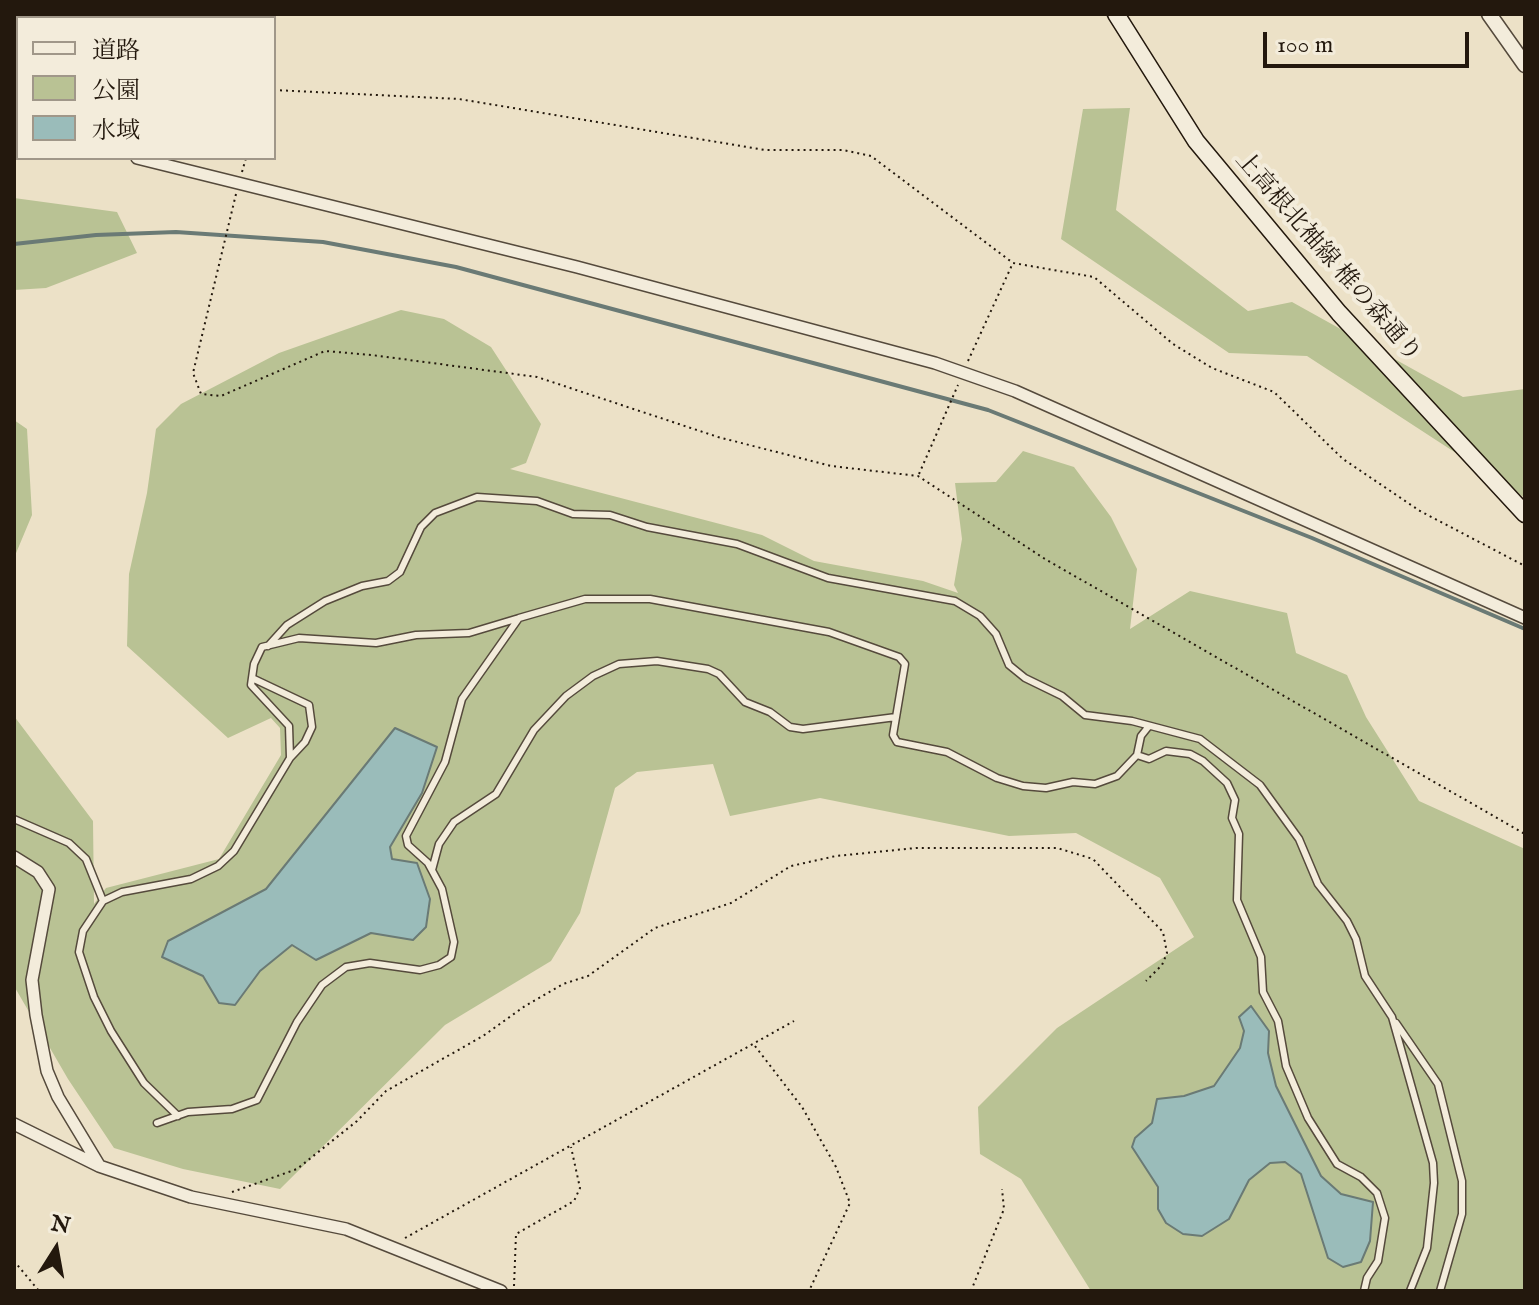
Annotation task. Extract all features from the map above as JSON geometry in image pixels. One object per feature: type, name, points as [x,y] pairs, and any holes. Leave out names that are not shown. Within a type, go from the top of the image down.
[{"type":"main road","name":"上高根北袖線 椎の森通り","points":[[1116,14],[1196,141],[1339,313],[1525,514]]},
{"type":"street","points":[[1489,14],[1525,65]]},
{"type":"street","points":[[145,160],[577,267],[935,363],[1015,391],[1524,614]]},
{"type":"street","points":[[14,857],[38,872],[49,889],[32,980],[36,1015],[47,1071],[58,1097],[99,1166]]},
{"type":"street","points":[[14,1124],[99,1166],[208,1203],[295,1216],[346,1229],[501,1291]]},
{"type":"lane","points":[[268,646],[287,625],[325,601],[362,586],[388,581],[400,572],[421,527],[435,513],[477,497],[537,501],[573,514],[610,515],[647,527],[726,541],[828,578],[955,601],[980,616],[996,634],[1009,665],[1025,678],[1062,696],[1085,715],[1200,739],[1260,785],[1299,839],[1318,884],[1347,921],[1356,939],[1365,976],[1438,1084],[1455,1139],[1462,1181],[1462,1214],[1440,1291]]},
{"type":"lane","points":[[290,758],[289,726],[251,685],[262,647],[322,637],[343,643],[376,643],[416,635],[469,633],[585,599],[650,599],[829,632],[899,657],[905,664],[893,735],[897,742],[947,752],[997,778],[1023,786],[1046,788],[1073,782],[1095,784],[1117,776],[1137,755],[1141,736],[1149,726]]},
{"type":"lane","points":[[157,1123],[178,1116],[232,1109],[257,1100],[297,1022],[322,985],[346,967],[370,963],[420,970],[439,965],[451,957],[454,942],[442,889],[432,870],[408,845],[408,826],[441,771],[462,699],[519,618]]},
{"type":"lane","points":[[432,870],[439,844],[454,822],[496,794],[534,730],[566,696],[593,676],[619,664],[657,661],[708,669],[745,702],[770,712],[790,727],[803,729],[896,717]]},
{"type":"lane","points":[[178,1116],[144,1083],[94,997],[79,952],[83,931],[103,901],[122,892],[191,879],[218,866],[234,851],[290,758],[305,742],[312,727],[309,705],[252,678]]},
{"type":"lane","points":[[1137,755],[1149,759],[1166,751],[1190,754],[1227,783],[1235,800],[1232,818],[1239,834],[1237,900],[1261,957],[1263,992],[1278,1021],[1286,1066],[1308,1118],[1337,1164],[1361,1177],[1377,1193],[1385,1218],[1378,1261],[1367,1278],[1364,1291]]},
{"type":"lane","points":[[14,819],[69,843],[86,859],[103,901]]},
{"type":"lane","points":[[1392,1017],[1433,1163],[1427,1248],[1410,1291]]},
{"type":"path","points":[[276,90],[459,99],[765,150],[843,150],[871,156],[1013,263],[1094,277],[1173,344],[1212,368],[1274,392],[1343,459],[1420,511],[1525,566]]},
{"type":"path","points":[[239,185],[193,373],[201,394],[221,396],[325,351],[372,355],[537,377],[746,445],[831,466],[918,476],[1045,559],[1525,834]]},
{"type":"path","points":[[918,476],[1013,263]]},
{"type":"path","points":[[225,1194],[297,1169],[357,1121],[386,1091],[483,1036],[538,998],[588,976],[655,928],[731,903],[791,866],[836,856],[916,848],[1057,848],[1093,859],[1163,932],[1167,953],[1162,965],[1146,981]]},
{"type":"path","points":[[390,1247],[794,1021]]},
{"type":"path","points":[[754,1045],[802,1107],[836,1167],[850,1203],[809,1291]]},
{"type":"path","points":[[513,1291],[516,1234],[574,1201],[580,1188],[571,1147]]},
{"type":"path","points":[[971,1291],[1004,1209],[1002,1189]]},
{"type":"path","points":[[14,1261],[39,1291]]},
{"type":"green space","points":[[14,14],[150,16],[16,16],[14,62]]},
{"type":"green space","points":[[1130,108],[1116,210],[1248,311],[1292,302],[1463,397],[1525,389],[1525,498],[1307,356],[1229,353],[1061,239],[1083,109]]},
{"type":"green space","points":[[14,198],[117,212],[137,253],[46,288],[14,290]]},
{"type":"green space","points":[[401,310],[444,319],[491,347],[541,424],[526,463],[510,469],[762,535],[814,561],[923,581],[958,593],[954,585],[962,539],[955,483],[996,482],[1023,451],[1074,467],[1111,517],[1137,569],[1130,629],[1190,591],[1287,613],[1296,653],[1347,675],[1366,717],[1419,801],[1525,849],[1525,1291],[1091,1291],[1021,1179],[980,1154],[978,1107],[1057,1028],[1194,937],[1160,878],[1076,833],[1009,836],[820,798],[730,816],[713,764],[637,772],[615,788],[580,913],[551,961],[445,1025],[280,1189],[183,1169],[114,1148],[68,1079],[14,986],[14,716],[93,821],[94,904],[106,888],[219,859],[281,755],[280,728],[271,718],[228,738],[127,646],[129,574],[147,493],[156,429],[181,404],[279,353]]},
{"type":"green space","points":[[14,420],[27,429],[32,515],[14,558]]},
{"type":"water","points":[[395,728],[437,747],[422,793],[390,847],[392,859],[417,863],[430,899],[426,927],[413,940],[371,933],[316,960],[292,945],[260,971],[235,1005],[219,1003],[203,976],[162,957],[168,941],[266,889]]},
{"type":"water","points":[[1251,1006],[1269,1031],[1268,1053],[1276,1086],[1321,1176],[1341,1194],[1373,1202],[1370,1241],[1361,1262],[1343,1267],[1328,1258],[1301,1174],[1285,1162],[1270,1163],[1249,1180],[1229,1219],[1202,1236],[1183,1234],[1166,1223],[1158,1209],[1158,1187],[1132,1147],[1135,1138],[1152,1123],[1157,1099],[1184,1096],[1214,1086],[1240,1048],[1244,1031],[1239,1017]]},
{"type":"waterway","points":[[14,244],[96,235],[176,232],[323,242],[456,267],[988,410],[1312,538],[1525,629]]}]
